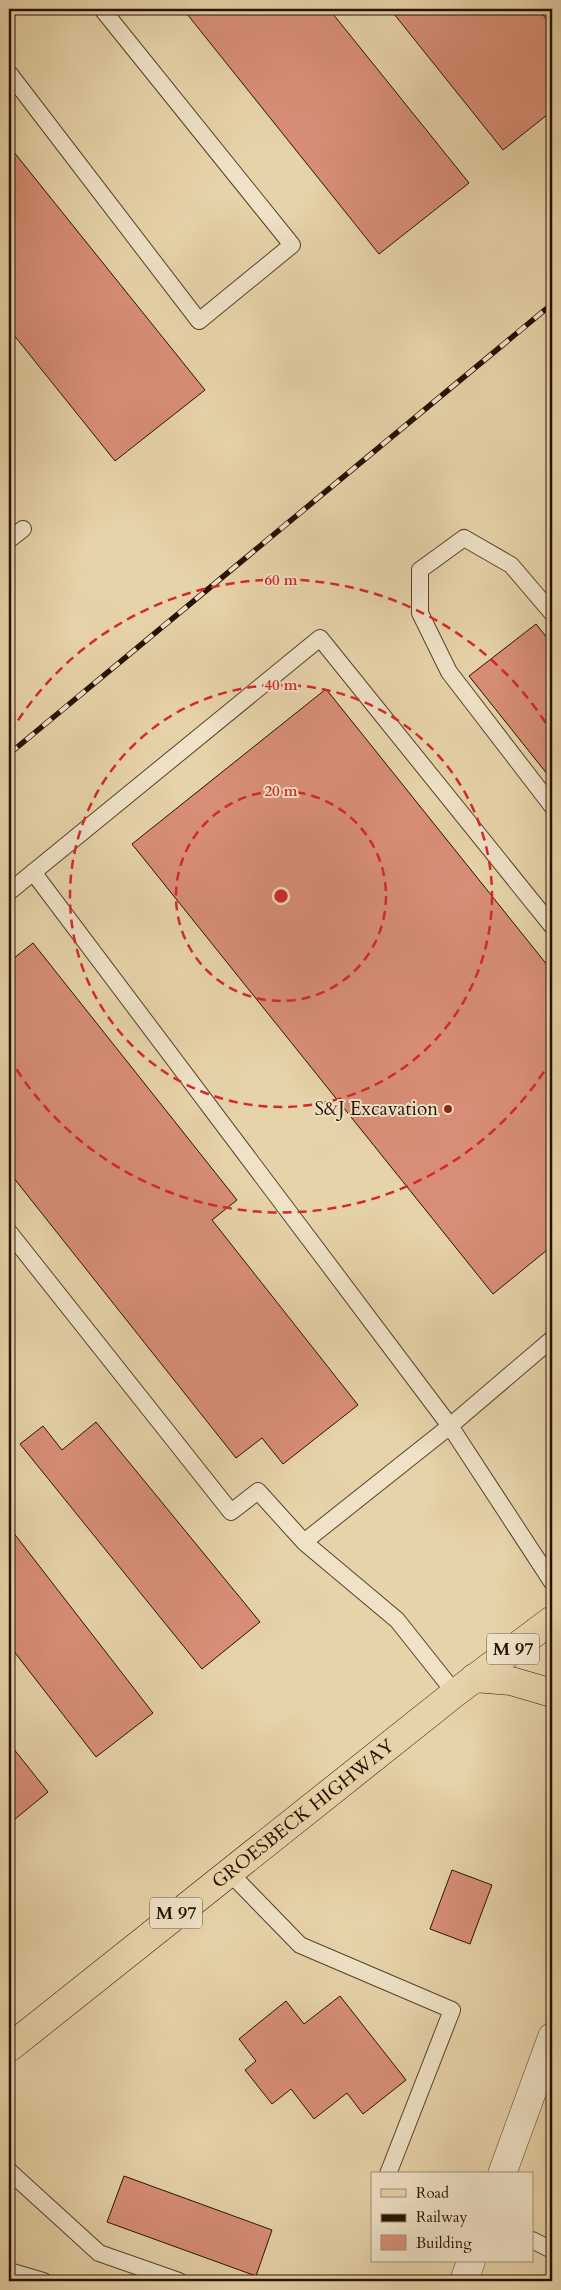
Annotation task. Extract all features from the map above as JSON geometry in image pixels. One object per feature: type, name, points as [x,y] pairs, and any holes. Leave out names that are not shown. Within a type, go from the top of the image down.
[{"type":"main road","name":"GROESBECK HIGHWAY","points":[[9,2048],[228,1871],[464,1685],[552,1620]]},
{"type":"main road","points":[[464,1685],[511,1681],[552,1693]]},
{"type":"street","points":[[503,2172],[552,2037]]},
{"type":"street","points":[[464,2281],[471,2262]]},
{"type":"lane","points":[[9,73],[199,321],[292,244],[102,9]]},
{"type":"lane","points":[[9,540],[23,529]]},
{"type":"lane","points":[[552,614],[511,565],[464,538],[420,570],[420,613],[449,672],[552,806]]},
{"type":"lane","points":[[9,892],[320,638],[552,926]]},
{"type":"lane","points":[[33,872],[450,1426],[552,1582]]},
{"type":"lane","points":[[9,1232],[231,1512],[258,1491],[304,1542],[397,1620],[464,1685]]},
{"type":"lane","points":[[304,1542],[450,1426],[552,1339]]},
{"type":"lane","points":[[228,1871],[300,1945],[452,2010],[389,2172]]},
{"type":"lane","points":[[9,2171],[99,2253],[179,2281]]},
{"type":"lane","points":[[534,2241],[552,2250]]},
{"type":"lane","points":[[9,2271],[42,2281]]},
{"type":"building","points":[[183,9],[329,9],[469,183],[379,254]]},
{"type":"building","points":[[390,9],[538,9],[552,26],[552,111],[503,150]]},
{"type":"building","points":[[9,146],[205,390],[115,461],[9,329]]},
{"type":"building","points":[[536,624],[552,644],[552,780],[469,676]]},
{"type":"building","name":"S&J Excavation","points":[[326,689],[552,971],[552,1246],[493,1294],[132,844]]},
{"type":"building","points":[[33,943],[237,1200],[212,1220],[358,1405],[283,1464],[262,1438],[236,1458],[9,1172],[9,962]]},
{"type":"building","points":[[96,1422],[260,1622],[202,1669],[20,1444],[43,1426],[62,1450]]},
{"type":"building","points":[[9,1527],[153,1713],[96,1757],[9,1645]]},
{"type":"building","points":[[9,1743],[48,1792],[9,1824]]},
{"type":"building","points":[[452,1870],[492,1885],[470,1944],[430,1929]]},
{"type":"building","points":[[340,1996],[406,2080],[363,2114],[347,2093],[314,2119],[291,2089],[272,2104],[245,2070],[256,2061],[239,2039],[286,2001],[304,2024]]},
{"type":"building","points":[[124,2176],[272,2230],[256,2276],[107,2222]]},
{"type":"railway","points":[[9,754],[552,304]]},
{"type":"place","name":"S&J Excavation","points":[[448,1109]]}]
